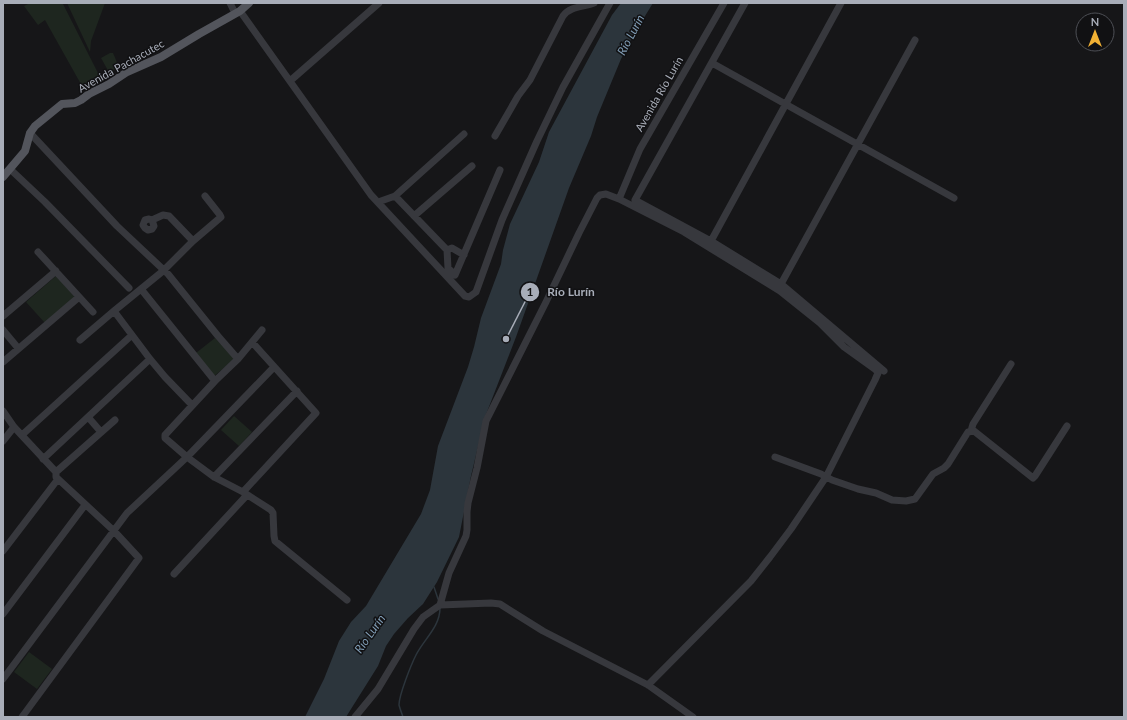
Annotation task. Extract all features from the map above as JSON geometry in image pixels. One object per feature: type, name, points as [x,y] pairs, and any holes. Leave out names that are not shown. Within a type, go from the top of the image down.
[{"type":"main road","name":"Avenida Pachacutec","points":[[3,177],[25,150],[30,133],[35,126],[62,104],[81,100],[127,72],[161,57],[238,12],[249,3]]},
{"type":"street","points":[[230,3],[290,80],[371,195],[466,296],[471,296],[476,292],[502,220],[537,141],[563,87],[610,3]]},
{"type":"street","points":[[290,80],[379,3]]},
{"type":"street","points":[[496,136],[518,96],[530,80],[563,16],[571,9],[594,3]]},
{"type":"street","name":"Avenida Río Lurín","points":[[619,199],[640,149],[724,3]]},
{"type":"street","points":[[745,3],[635,200],[711,241],[781,284],[884,371]]},
{"type":"street","points":[[711,241],[841,3]]},
{"type":"street","points":[[781,284],[915,40]]},
{"type":"street","points":[[712,63],[954,198]]},
{"type":"street","points":[[30,133],[117,226],[163,271],[238,359]]},
{"type":"street","points":[[379,203],[395,196],[464,134]]},
{"type":"street","points":[[414,216],[472,166]]},
{"type":"street","points":[[10,169],[45,202],[129,288]]},
{"type":"street","points":[[395,196],[447,250],[448,268],[455,275],[500,170]]},
{"type":"street","points":[[440,605],[449,573],[466,536],[466,512],[477,468],[486,421],[597,198],[600,195],[606,194],[684,232],[780,291],[820,323],[844,347],[878,373],[826,477],[791,529],[753,578],[648,685]]},
{"type":"street","points":[[80,340],[163,271],[193,241],[221,217],[205,196]]},
{"type":"street","points":[[152,220],[163,215],[169,216],[193,241]]},
{"type":"street","points":[[447,250],[452,248],[464,255]]},
{"type":"street","points":[[38,252],[93,312]]},
{"type":"street","points":[[3,316],[56,271]]},
{"type":"street","points":[[141,290],[215,381]]},
{"type":"street","points":[[3,362],[79,297]]},
{"type":"street","points":[[114,311],[150,359],[192,405]]},
{"type":"street","points":[[3,330],[18,348]]},
{"type":"street","points":[[262,330],[238,359],[164,435],[165,438],[186,457],[214,477],[245,493],[272,511],[275,541],[347,600]]},
{"type":"street","points":[[22,435],[132,335]]},
{"type":"street","points":[[174,574],[316,414],[316,412],[252,342]]},
{"type":"street","points":[[43,459],[150,359]]},
{"type":"street","points":[[775,457],[858,489],[876,493],[892,500],[913,500],[933,474],[948,464],[968,432],[971,431],[973,424],[1011,364]]},
{"type":"street","points":[[3,679],[130,510],[186,457],[274,367]]},
{"type":"street","points":[[214,477],[297,391]]},
{"type":"street","points":[[3,411],[14,427],[57,476],[139,557],[22,717]]},
{"type":"street","points":[[88,417],[101,432]]},
{"type":"street","points":[[3,552],[57,476],[115,420]]},
{"type":"street","points":[[971,431],[976,433],[1033,478],[1068,426]]},
{"type":"street","points":[[3,441],[14,427]]},
{"type":"street","points":[[3,614],[85,505]]},
{"type":"street","points":[[355,717],[378,689],[414,628],[423,617],[440,605],[491,603],[500,604],[549,634],[648,685],[693,717]]},
{"type":"shaded area","points":[[30,3],[63,4],[100,77],[82,86],[45,20],[38,25],[24,6]]},
{"type":"shaded area","points":[[67,3],[105,3],[91,41],[90,52]]},
{"type":"shaded area","points":[[113,53],[119,67],[110,74],[101,58]]},
{"type":"shaded area","points":[[56,276],[75,297],[45,323],[26,302]]},
{"type":"shaded area","points":[[215,338],[235,359],[214,376],[196,353]]},
{"type":"shaded area","points":[[234,416],[252,432],[239,446],[221,430]]},
{"type":"shaded area","points":[[29,652],[52,669],[37,689],[14,672]]},
{"type":"water","points":[[621,3],[653,3],[621,59],[597,117],[591,136],[569,188],[516,337],[485,417],[459,537],[437,582],[423,604],[394,634],[386,646],[378,666],[346,717],[305,717],[324,679],[339,641],[351,622],[366,606],[421,514],[430,490],[438,446],[468,367],[481,318],[501,264],[510,224],[539,162],[549,132],[612,15]]},
{"type":"waterway","points":[[434,587],[438,599]]},
{"type":"waterway","points":[[403,717],[399,705],[403,687],[419,649],[435,627],[440,608]]},
{"type":"place","name":"Río Lurín","points":[[506,339]]}]
